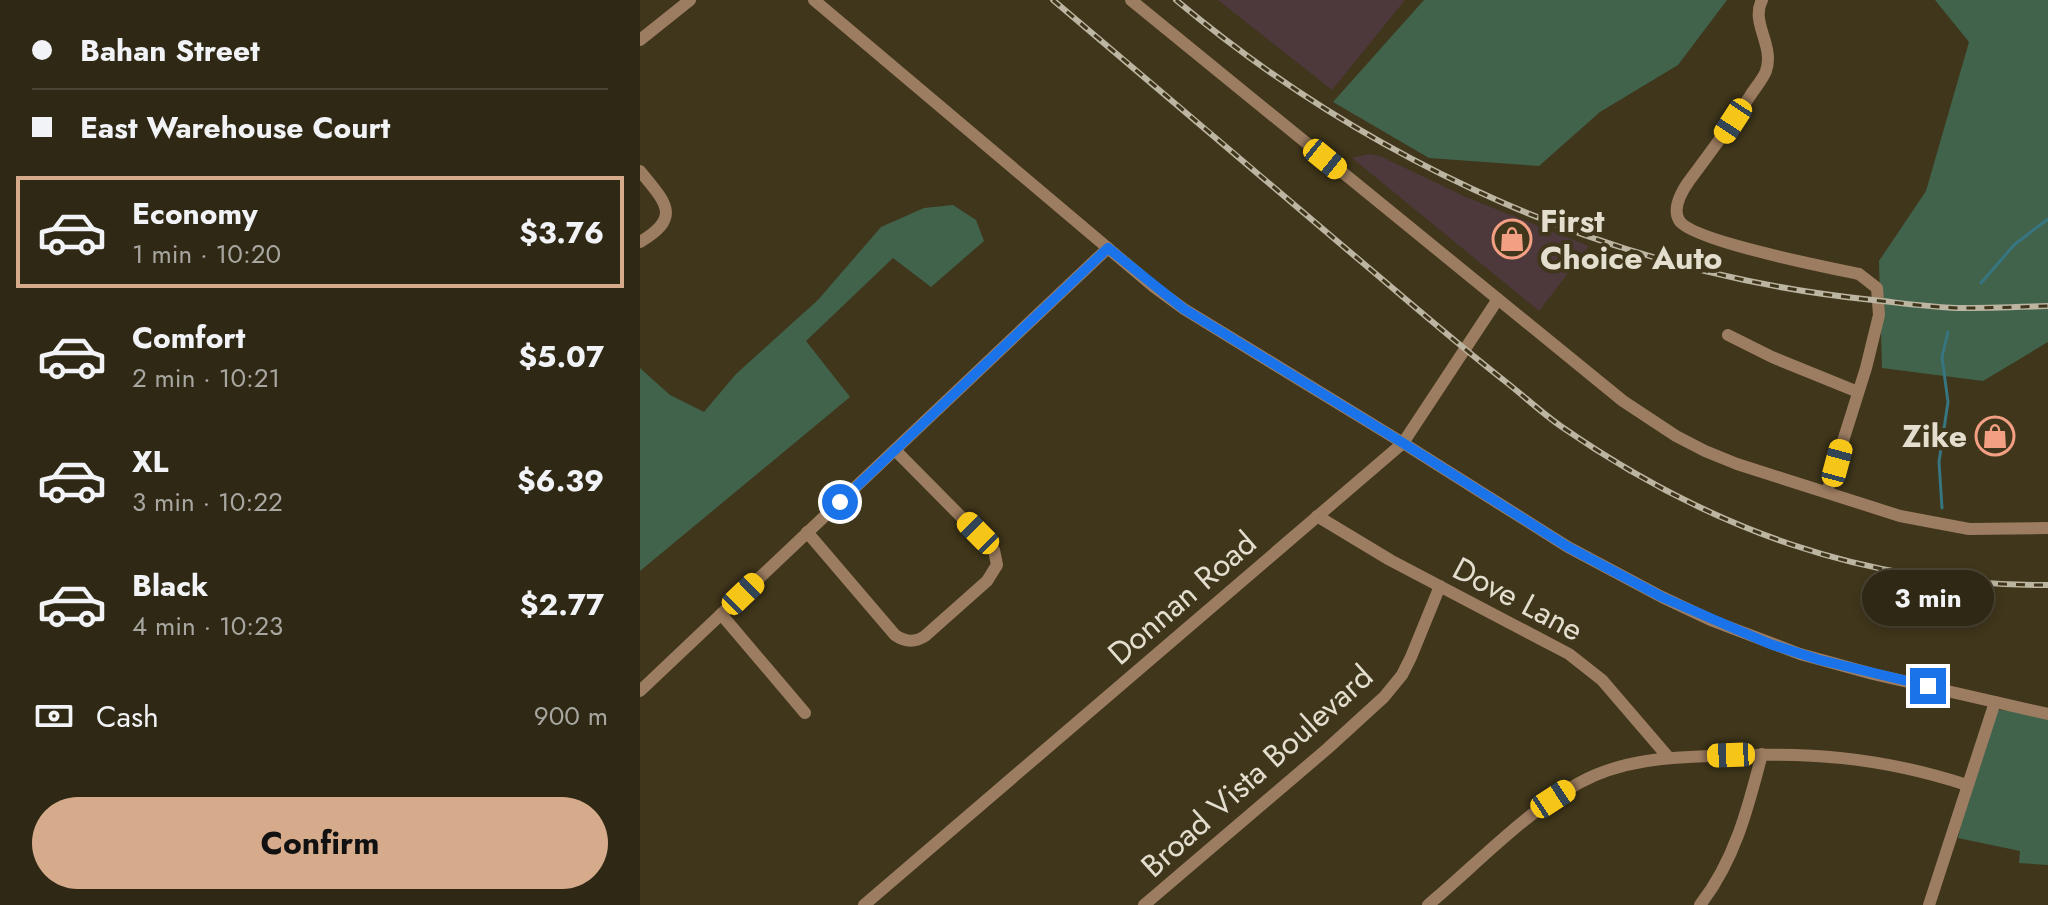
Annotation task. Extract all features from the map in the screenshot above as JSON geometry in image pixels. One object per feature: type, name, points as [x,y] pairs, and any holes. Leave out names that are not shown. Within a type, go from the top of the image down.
[{"type":"street","points":[[640,40],[690,0]]},
{"type":"street","points":[[814,0],[1154,287],[1194,316],[1568,547],[1713,621],[1820,660],[2048,714]]},
{"type":"street","points":[[1131,0],[1623,401],[1676,436],[1737,464],[1900,516],[1946,526],[1995,530],[2048,528]]},
{"type":"street","points":[[1762,0],[1758,11],[1768,56],[1766,72],[1717,146],[1687,184],[1676,211],[1678,220],[1685,227],[1710,238],[1859,274],[1873,283],[1878,291],[1879,315],[1827,492]]},
{"type":"street","points":[[640,171],[667,211],[658,231],[640,242]]},
{"type":"street","points":[[640,691],[1108,248]]},
{"type":"street","name":"Donnan Road","points":[[864,905],[1403,443],[1498,299]]},
{"type":"street","points":[[1728,335],[1772,357],[1858,392]]},
{"type":"street","points":[[807,532],[895,635],[904,640],[915,641],[925,636],[987,581],[997,565],[994,550],[895,450]]},
{"type":"street","name":"Dove Lane","points":[[1317,516],[1362,545],[1544,639],[1585,665],[1629,709],[1669,758]]},
{"type":"street","name":"Broad Vista Boulevard","points":[[1144,905],[1384,697],[1402,675],[1440,586]]},
{"type":"street","points":[[721,614],[805,713]]},
{"type":"street","points":[[1929,905],[1995,702]]},
{"type":"street","points":[[1700,905],[1720,875],[1739,837],[1762,754]]},
{"type":"street","points":[[1428,905],[1553,799],[1578,783],[1617,768],[1669,758],[1809,754],[1857,758],[1967,785]]},
{"type":"shaded area","points":[[1218,0],[1405,0],[1332,90]]},
{"type":"shaded area","name":"First Choice Auto","points":[[1368,154],[1380,156],[1468,198],[1589,246],[1539,311],[1352,158]]},
{"type":"green space","points":[[1424,0],[1727,0],[1678,65],[1600,112],[1539,166],[1429,158],[1333,102]]},
{"type":"green space","points":[[1935,0],[2048,0],[2048,342],[1983,381],[1882,368],[1879,261],[1926,191],[1969,42]]},
{"type":"green space","points":[[953,205],[976,220],[984,241],[931,287],[893,258],[806,341],[850,397],[640,571],[640,368],[670,395],[704,412],[736,374],[818,300],[881,227],[924,208]]},
{"type":"green space","points":[[1988,709],[2048,718],[2048,865],[2019,863],[2020,851],[1958,838]]},
{"type":"waterway","points":[[1981,283],[2014,245],[2048,219]]},
{"type":"waterway","points":[[1942,508],[1939,462],[1948,402],[1942,357],[1948,332]]},
{"type":"railway","points":[[1053,0],[1468,352],[1555,422],[1618,463],[1734,523],[1854,563],[1981,583],[2048,585]]},
{"type":"railway","points":[[1176,0],[1252,59],[1332,113],[1416,161],[1502,202],[1592,237],[1684,266],[1777,286],[1936,307],[2048,306]]},
{"type":"place","name":"First Choice Auto","points":[[1512,239]]},
{"type":"place","name":"Zike","points":[[1995,436]]},
{"type":"route","points":[[840,502],[1108,248],[1154,287],[1212,328],[1568,547],[1662,597],[1770,644],[1820,660],[1928,686]]}]
